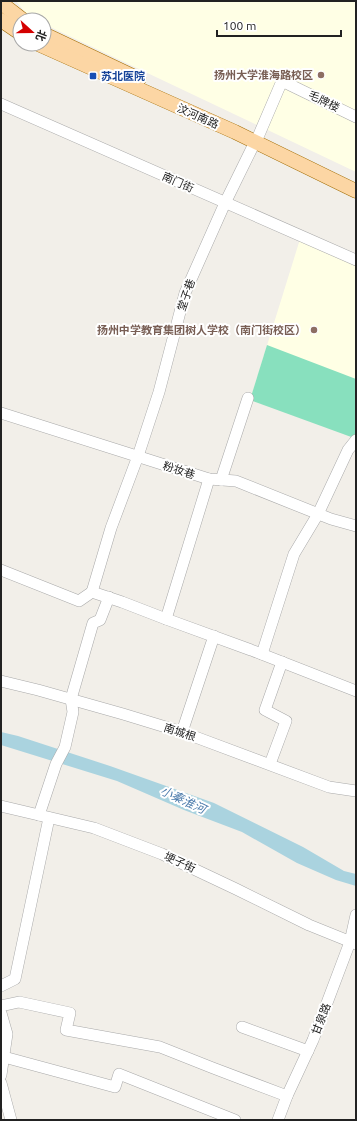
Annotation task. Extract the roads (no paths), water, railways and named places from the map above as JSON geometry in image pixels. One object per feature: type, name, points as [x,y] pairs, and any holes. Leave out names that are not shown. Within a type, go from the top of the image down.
[{"type":"main road","points":[[1,3],[13,12]]},
{"type":"main road","points":[[1,20],[12,28]]},
{"type":"main road","name":"汶河南路","points":[[52,38],[257,139],[356,191]]},
{"type":"main road","name":"汶河南路","points":[[52,50],[356,183]]},
{"type":"street","name":"毛牌楼","points":[[257,139],[282,81],[356,117]]},
{"type":"street","name":"南门街","points":[[1,104],[356,260]]},
{"type":"street","name":"堂子巷","points":[[92,592],[111,528],[138,456],[159,392],[185,293],[225,203],[257,139]]},
{"type":"street","points":[[221,480],[248,398]]},
{"type":"street","name":"粉妆巷","points":[[1,412],[209,479],[236,481],[331,519],[356,526]]},
{"type":"street","points":[[262,654],[294,554],[318,514],[348,450],[356,440]]},
{"type":"street","points":[[166,619],[209,479]]},
{"type":"street","points":[[1,570],[79,601],[92,592],[109,597],[356,691]]},
{"type":"street","points":[[1,986],[15,979],[44,816],[56,764],[65,747],[73,712],[71,699],[93,623],[100,620],[109,597]]},
{"type":"street","points":[[182,732],[214,636]]},
{"type":"street","points":[[270,764],[286,721],[265,710],[282,662]]},
{"type":"street","name":"南城根","points":[[1,681],[71,699],[182,732],[330,787],[356,791]]},
{"type":"street","name":"埂子街","points":[[1,806],[94,828],[162,854],[309,925],[353,943]]},
{"type":"street","name":"甘泉路","points":[[278,1120],[353,943],[356,915]]},
{"type":"street","points":[[1,1006],[19,1002],[70,1013],[66,1030],[160,1047],[287,1096]]},
{"type":"street","points":[[1,1013],[7,1034],[1,1075]]},
{"type":"street","points":[[242,1026],[308,1051]]},
{"type":"street","points":[[4,1057],[115,1087],[119,1074],[235,1120]]},
{"type":"street","points":[[1,1083],[11,1120]]},
{"type":"water","name":"小秦淮河","points":[[1,732],[18,736],[110,766],[214,803],[303,847],[344,871],[356,874],[356,886],[336,880],[297,863],[242,832],[184,810],[117,781],[1,745]]},
{"type":"place","name":"扬州大学淮海路校区","points":[[321,75]]},
{"type":"place","name":"苏北医院","points":[[93,76]]},
{"type":"place","name":"扬州中学教育集团树人学校（南门街校区）","points":[[314,330]]}]
